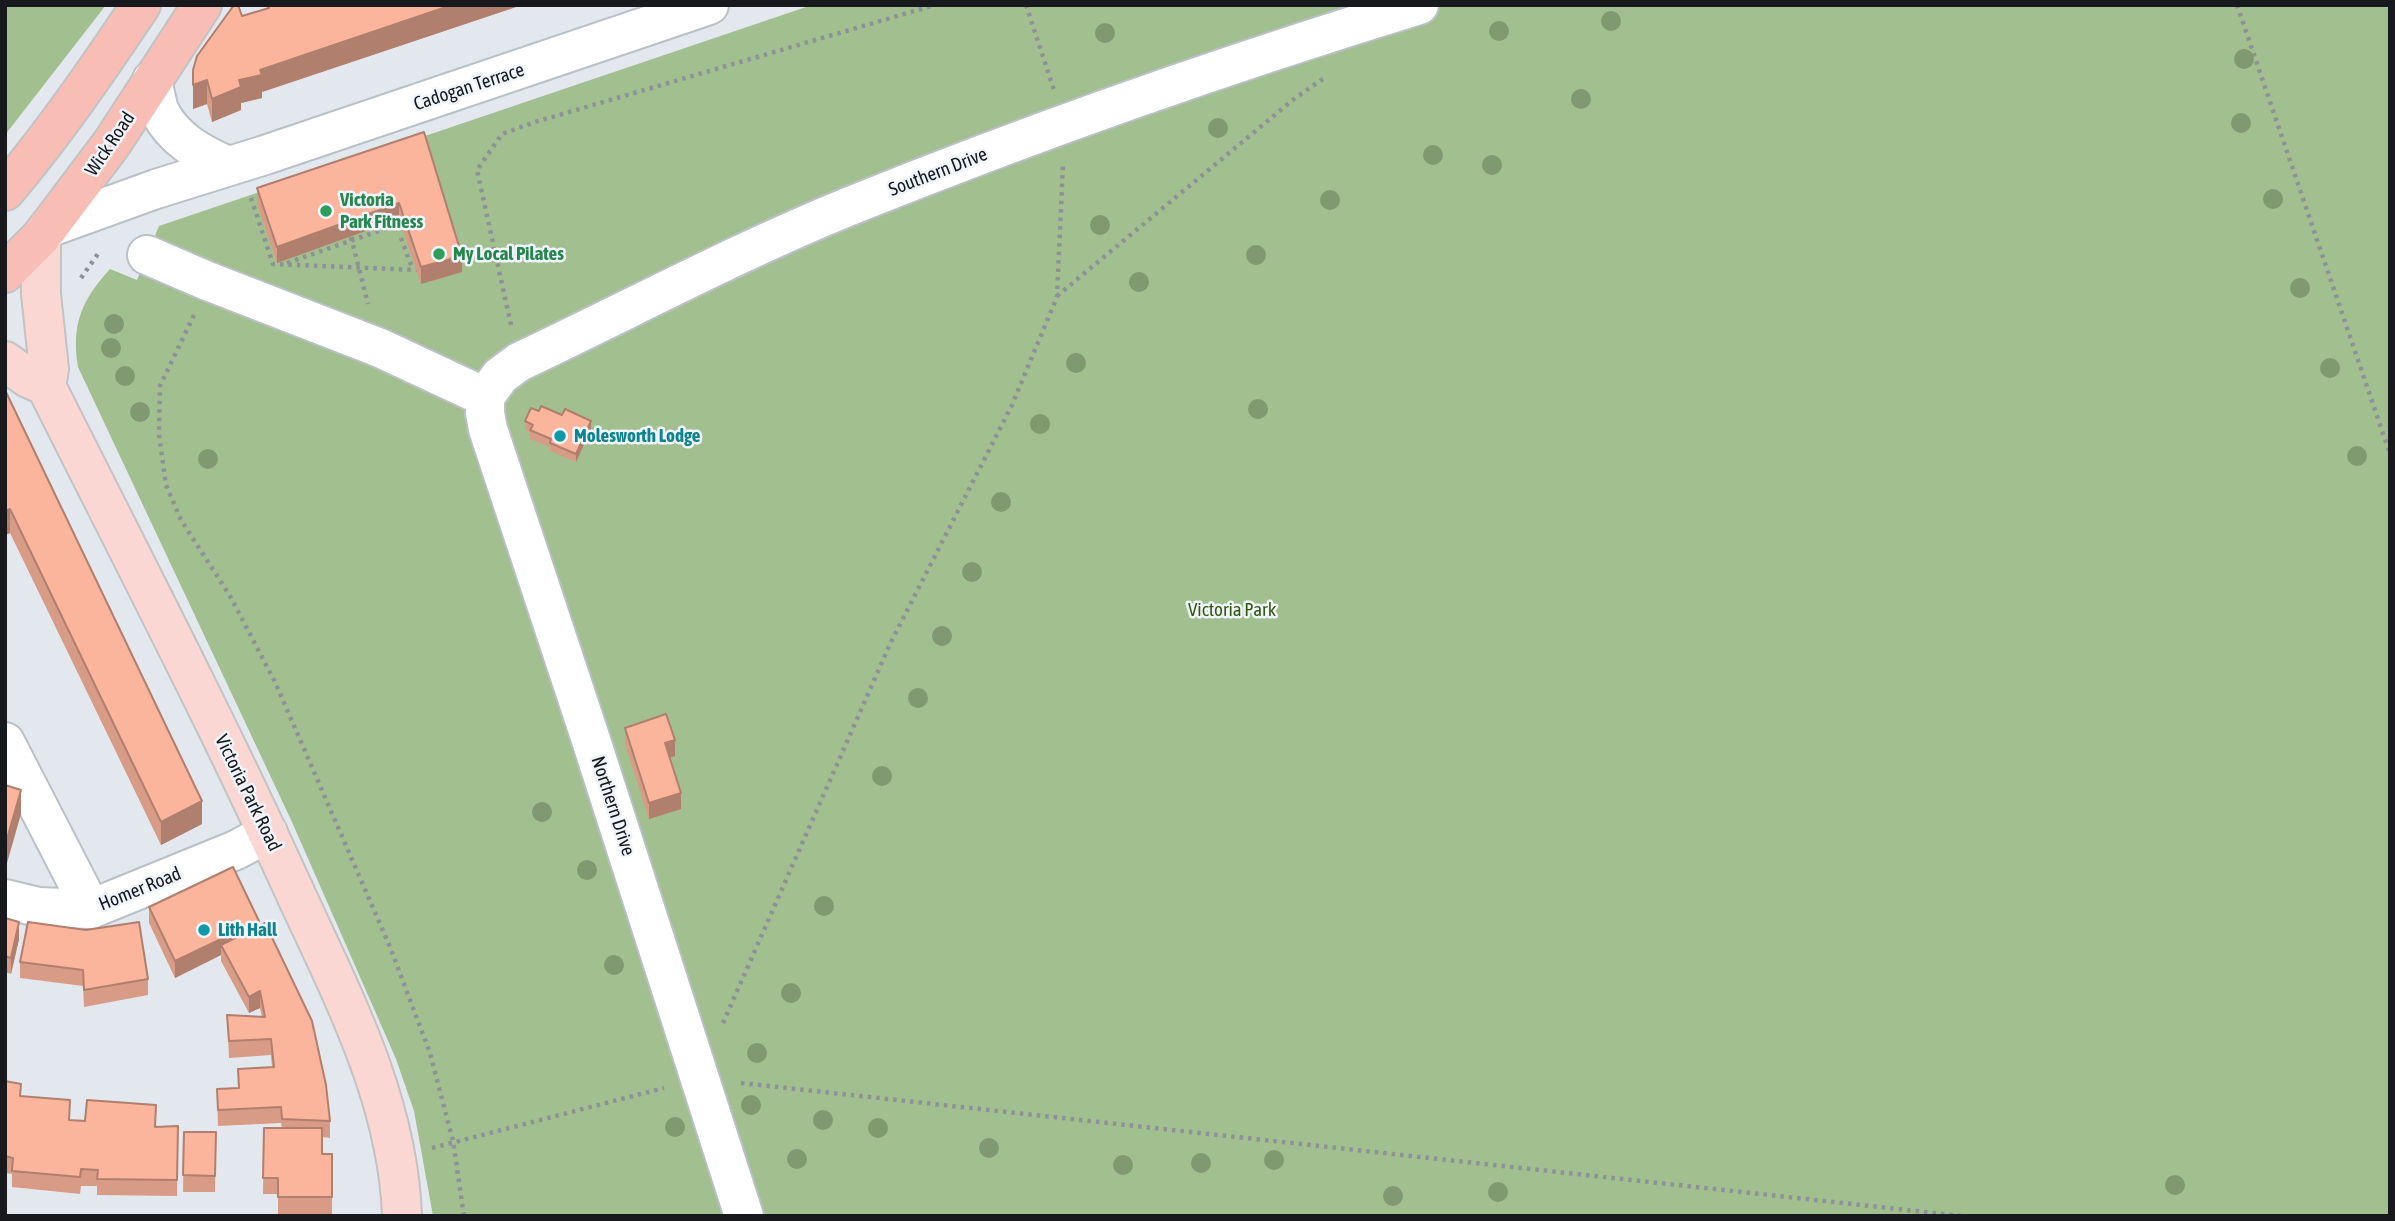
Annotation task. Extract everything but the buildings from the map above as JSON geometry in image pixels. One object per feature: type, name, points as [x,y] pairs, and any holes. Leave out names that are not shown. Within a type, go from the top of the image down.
[{"type":"highway","points":[[5,191],[85,88],[141,5]]},
{"type":"highway","name":"Wick Road","points":[[5,273],[44,232],[111,143],[152,80],[192,9]]},
{"type":"main road","name":"Victoria Park Road","points":[[44,232],[41,294],[49,369],[46,386],[268,833],[343,997],[374,1072],[401,1191],[402,1216]]},
{"type":"main road","points":[[5,361],[28,378],[46,386]]},
{"type":"street","name":"Cadogan Terrace","points":[[44,232],[156,189],[239,181],[709,5]]},
{"type":"street","name":"Southern Drive","points":[[485,397],[500,376],[519,362],[849,206],[1065,124],[1315,37],[1419,5]]},
{"type":"street","points":[[152,80],[160,111],[173,131],[239,181]]},
{"type":"street","points":[[147,255],[380,348],[485,397]]},
{"type":"street","name":"Northern Drive","points":[[485,397],[488,429],[744,1216]]},
{"type":"street","points":[[5,742],[91,909]]},
{"type":"street","name":"Homer Road","points":[[5,899],[38,907],[91,909],[236,850],[268,833]]},
{"type":"path","points":[[519,362],[477,170],[502,134],[536,121],[935,5]]},
{"type":"path","points":[[699,1078],[890,644],[1012,405],[1057,297],[1065,124],[1026,5]]},
{"type":"path","points":[[2237,5],[2390,454]]},
{"type":"path","points":[[1057,297],[1294,99],[1336,70]]},
{"type":"path","points":[[239,181],[273,264],[415,270],[401,238]]},
{"type":"path","points":[[283,264],[393,226]]},
{"type":"path","points":[[351,239],[368,305]]},
{"type":"path","points":[[75,285],[107,242]]},
{"type":"path","points":[[210,282],[160,386],[159,435],[166,485],[181,520],[230,596],[286,705],[390,947],[430,1053],[453,1141],[464,1216]]},
{"type":"path","points":[[422,1151],[699,1078],[1962,1216]]},
{"type":"green space","points":[[5,5],[106,5],[5,135]]},
{"type":"green space","name":"Victoria Park","points":[[812,5],[2390,5],[2390,1216],[433,1216],[414,1111],[396,1059],[292,822],[78,367],[76,338],[81,314],[92,291],[110,269],[137,280],[159,226]]},
{"type":"place","name":"Victoria Park Fitness","points":[[326,211]]},
{"type":"place","name":"My Local Pilates","points":[[439,254]]},
{"type":"place","name":"Molesworth Lodge","points":[[560,436]]},
{"type":"place","name":"Lith Hall","points":[[204,930]]}]
